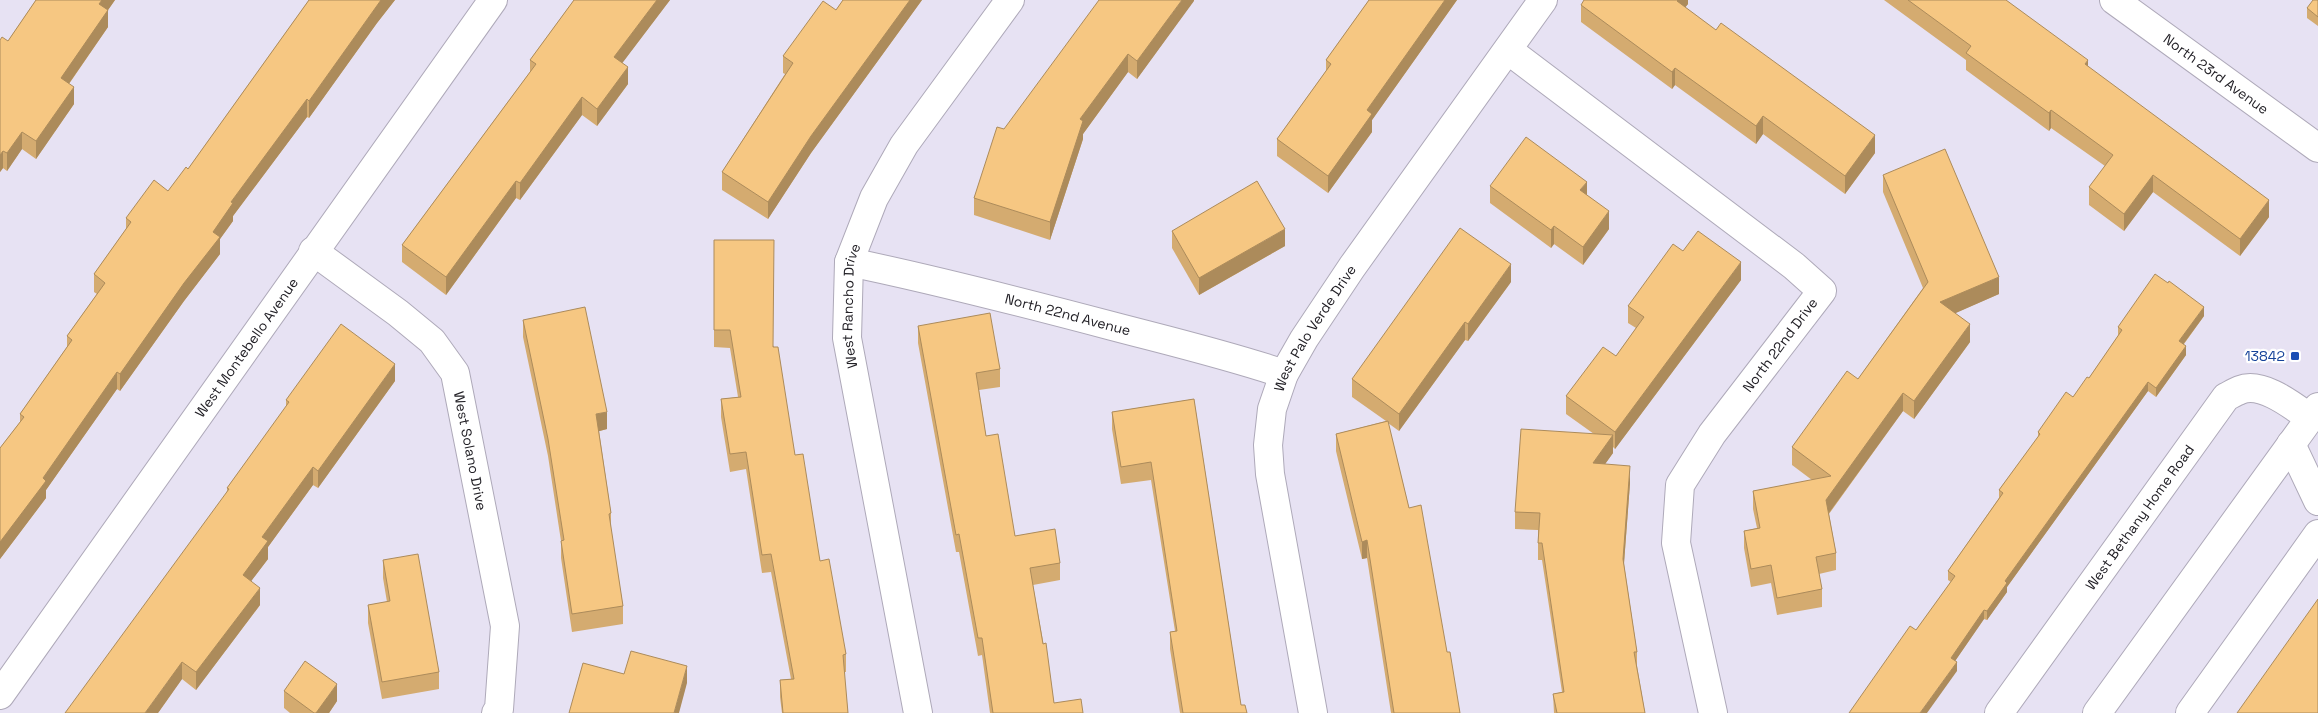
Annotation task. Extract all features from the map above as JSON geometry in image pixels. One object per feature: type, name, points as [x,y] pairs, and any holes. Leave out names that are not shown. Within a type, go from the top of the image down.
[{"type":"street","name":"West Montebello Avenue","points":[[0,695],[313,251],[493,0]]},
{"type":"street","name":"West Rancho Drive","points":[[918,713],[847,338],[849,262],[874,198],[904,144],[1010,0]]},
{"type":"street","name":"West Palo Verde Drive","points":[[1313,713],[1270,474],[1268,444],[1272,410],[1284,374],[1304,339],[1352,267],[1543,0]]},
{"type":"street","name":"North 23rd Avenue","points":[[2114,0],[2318,148]]},
{"type":"street","name":"North 22nd Drive","points":[[1508,50],[1794,266],[1822,291],[1712,434],[1680,485],[1676,543],[1713,713]]},
{"type":"street","name":"West Solano Drive","points":[[313,251],[398,313],[432,341],[455,373],[505,626],[499,709],[496,713]]},
{"type":"street","name":"North 22nd Avenue","points":[[849,262],[914,275],[1251,363],[1284,374]]},
{"type":"street","name":"West Bethany Home Road","points":[[2000,713],[2226,397],[2241,389],[2263,390],[2314,412],[2097,713]]},
{"type":"street","points":[[2291,444],[2318,501]]},
{"type":"street","points":[[2190,713],[2318,534]]},
{"type":"building","points":[[36,0],[102,0],[99,4],[108,10],[61,78],[74,87],[36,141],[22,132],[7,153],[3,151],[0,155],[0,40],[2,37],[8,41]]},
{"type":"building","points":[[309,0],[381,0],[309,101],[307,99],[231,202],[233,203],[213,232],[220,237],[184,283],[120,374],[117,372],[43,478],[46,481],[0,542],[0,448],[24,417],[20,414],[72,340],[67,336],[105,283],[94,274],[131,222],[126,218],[154,180],[168,191],[186,167],[188,169]]},
{"type":"building","points":[[574,0],[657,0],[614,57],[628,67],[597,109],[582,97],[520,183],[516,181],[446,277],[402,245],[536,64],[530,60]]},
{"type":"building","points":[[843,0],[910,0],[811,136],[768,202],[722,172],[793,63],[783,56],[823,1],[836,10]]},
{"type":"building","points":[[1099,0],[1182,0],[1137,61],[1128,54],[1080,119],[1083,121],[1050,222],[974,198],[997,127],[1004,129]]},
{"type":"building","points":[[1369,0],[1445,0],[1367,110],[1372,114],[1328,176],[1277,139],[1331,64],[1326,60]]},
{"type":"building","points":[[1584,0],[1678,0],[1716,30],[1721,23],[1875,135],[1845,176],[1763,116],[1756,126],[1675,68],[1672,72],[1581,5]]},
{"type":"building","points":[[1908,0],[2006,0],[2088,60],[2085,64],[2269,200],[2240,239],[2153,175],[2124,214],[2089,187],[2113,155],[2051,110],[2049,113],[1966,53],[1971,46]]},
{"type":"building","points":[[2313,0],[2318,0],[2318,17],[2307,8]]},
{"type":"building","points":[[1526,137],[1587,182],[1580,190],[1609,211],[1583,247],[1554,226],[1551,230],[1490,186]]},
{"type":"building","points":[[1945,149],[1999,277],[1940,302],[1970,324],[1914,401],[1903,393],[1826,500],[1836,553],[1816,557],[1822,589],[1777,598],[1771,565],[1751,569],[1744,531],[1760,528],[1753,491],[1831,476],[1792,447],[1847,371],[1858,379],[1928,282],[1883,175]]},
{"type":"building","points":[[1257,181],[1285,229],[1199,278],[1172,231]]},
{"type":"building","points":[[1460,228],[1511,264],[1468,324],[1465,322],[1399,414],[1352,379]]},
{"type":"building","points":[[1698,231],[1741,262],[1615,432],[1566,396],[1603,347],[1616,356],[1644,317],[1628,306],[1673,244],[1683,251]]},
{"type":"building","points":[[714,240],[774,240],[773,347],[778,347],[795,455],[803,454],[820,561],[829,559],[846,654],[843,655],[848,713],[783,713],[780,680],[794,679],[771,554],[762,555],[746,452],[730,454],[721,399],[741,397],[730,330],[714,330]]},
{"type":"building","points":[[2155,274],[2168,283],[2169,281],[2204,307],[2179,341],[2186,346],[2156,388],[2148,382],[2005,581],[2007,583],[1987,611],[1984,610],[1951,658],[1957,662],[1920,713],[1849,713],[1910,626],[1916,630],[1955,576],[1948,571],[2003,493],[1999,490],[2040,434],[2038,432],[2066,392],[2073,397],[2087,377],[2089,378],[2122,330],[2118,327]]},
{"type":"building","points":[[585,307],[607,412],[596,414],[623,606],[572,614],[561,541],[564,540],[548,439],[523,320]]},
{"type":"building","points":[[990,313],[1000,369],[976,373],[986,436],[998,434],[1015,536],[1055,529],[1060,563],[1030,568],[1043,644],[1046,643],[1054,703],[1081,699],[1083,713],[993,713],[982,638],[978,638],[959,534],[956,535],[918,326]]},
{"type":"building","points":[[341,324],[395,364],[318,471],[313,467],[262,537],[268,541],[243,575],[260,588],[196,672],[182,662],[145,713],[65,713],[229,489],[227,488],[289,402],[286,400]]},
{"type":"building","points":[[1194,399],[1241,705],[1245,705],[1247,713],[1183,713],[1170,632],[1177,631],[1151,462],[1121,467],[1112,412]]},
{"type":"building","points":[[1388,421],[1409,508],[1421,505],[1447,652],[1450,652],[1460,713],[1394,713],[1367,540],[1362,542],[1336,434]]},
{"type":"building","points":[[1521,429],[1613,435],[1593,463],[1630,466],[1623,559],[1637,652],[1634,652],[1645,713],[1557,713],[1553,694],[1564,692],[1542,543],[1538,543],[1540,513],[1515,512]]},
{"type":"building","points":[[418,554],[439,672],[382,682],[368,605],[390,601],[383,560]]},
{"type":"building","points":[[2318,599],[2318,713],[2237,713]]},
{"type":"building","points":[[631,651],[687,666],[674,713],[569,713],[583,663],[624,674]]},
{"type":"building","points":[[305,661],[337,684],[316,713],[284,691]]},
{"type":"place","name":"13842","points":[[2295,356]]}]
